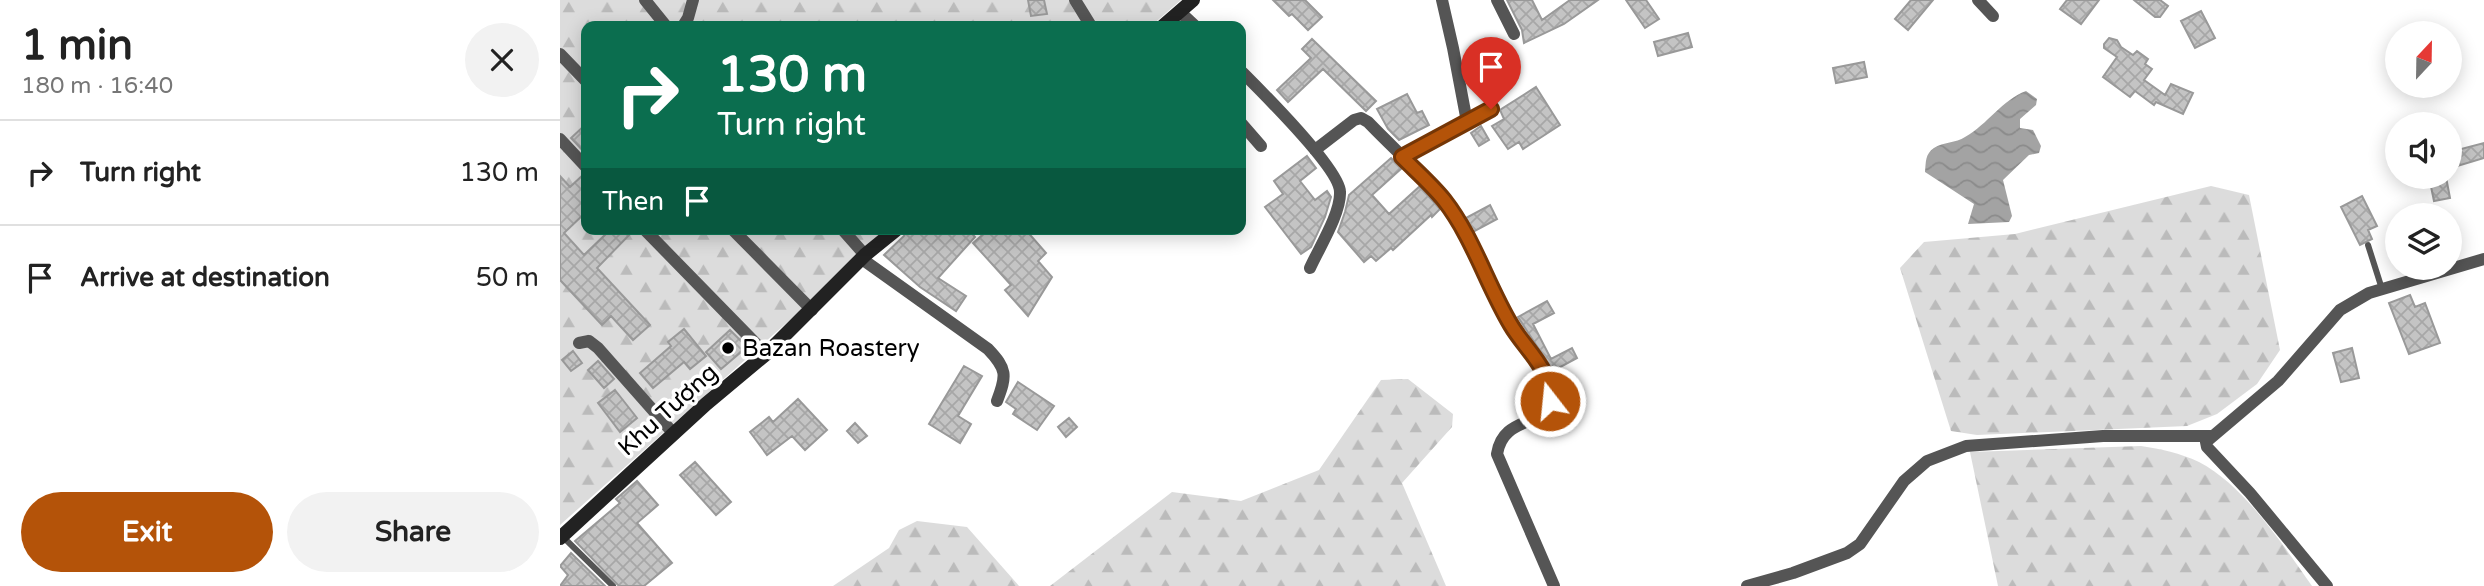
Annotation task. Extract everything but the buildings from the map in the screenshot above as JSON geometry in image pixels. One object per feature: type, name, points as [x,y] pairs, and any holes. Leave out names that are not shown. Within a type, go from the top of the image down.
[{"type":"street","points":[[645,0],[662,21]]},
{"type":"street","points":[[686,21],[693,0]]},
{"type":"street","points":[[1075,0],[1088,21]]},
{"type":"street","points":[[1169,21],[1193,0]]},
{"type":"street","points":[[1442,0],[1467,122]]},
{"type":"street","points":[[1497,0],[1514,34]]},
{"type":"street","points":[[1978,0],[1993,16]]},
{"type":"street","points":[[1180,12],[1190,21]]},
{"type":"street","points":[[560,54],[581,76]]},
{"type":"street","points":[[1246,76],[1315,150],[1337,179],[1339,203],[1310,268]]},
{"type":"street","points":[[1402,157],[1491,109]]},
{"type":"street","points":[[1315,150],[1354,120],[1361,118],[1368,121],[1444,200],[1511,326],[1530,351],[1549,385],[1550,401],[1544,413],[1506,432],[1498,446],[1497,454],[1554,586]]},
{"type":"street","points":[[1246,129],[1261,146]]},
{"type":"street","points":[[560,139],[581,162]]},
{"type":"street","points":[[650,235],[766,355]]},
{"type":"street","points":[[738,235],[812,310]]},
{"type":"street","points":[[847,235],[864,257],[988,349],[999,361],[1004,369],[1004,381],[997,401]]},
{"type":"street","name":"Khu Tượng","points":[[561,537],[766,355],[864,257],[891,235]]},
{"type":"street","points":[[2327,586],[2250,493],[2207,447],[2206,442],[2278,381],[2340,310],[2369,293],[2484,259]]},
{"type":"street","points":[[579,343],[589,341],[598,348],[674,434]]},
{"type":"street","points":[[1748,586],[1794,573],[1847,553],[1860,544],[1904,481],[1927,461],[1966,446],[2104,436],[2212,436]]},
{"type":"lane","points":[[2368,245],[2382,289]]},
{"type":"lane","points":[[561,537],[613,586]]},
{"type":"green space","points":[[560,0],[1181,0],[1157,21],[581,21],[581,235],[881,235],[791,319],[560,525]]},
{"type":"green space","points":[[2211,186],[2249,195],[2280,350],[2257,384],[2217,414],[2187,426],[1977,435],[1951,431],[1900,268],[1924,242],[2015,234]]},
{"type":"green space","points":[[1408,379],[1453,414],[1452,427],[1402,483],[1446,586],[1050,586],[1172,492],[1241,501],[1319,470],[1381,380]]},
{"type":"green space","points":[[2141,446],[2192,459],[2216,472],[2262,517],[2312,586],[1998,586],[1970,452]]},
{"type":"green space","points":[[917,521],[967,527],[1019,586],[833,586],[889,548],[899,530]]},
{"type":"water","points":[[2026,91],[2037,99],[2036,105],[2020,119],[2020,128],[2033,130],[2041,146],[2039,153],[2029,155],[2003,180],[2012,216],[2009,222],[1968,224],[1974,204],[1925,172],[1927,156],[1938,146],[1973,132],[2010,100]]},
{"type":"place","name":"Bazan Roastery","points":[[728,348]]},
{"type":"route","points":[[1491,109],[1402,157],[1444,200],[1459,224],[1511,326],[1546,377],[1550,401]]}]
